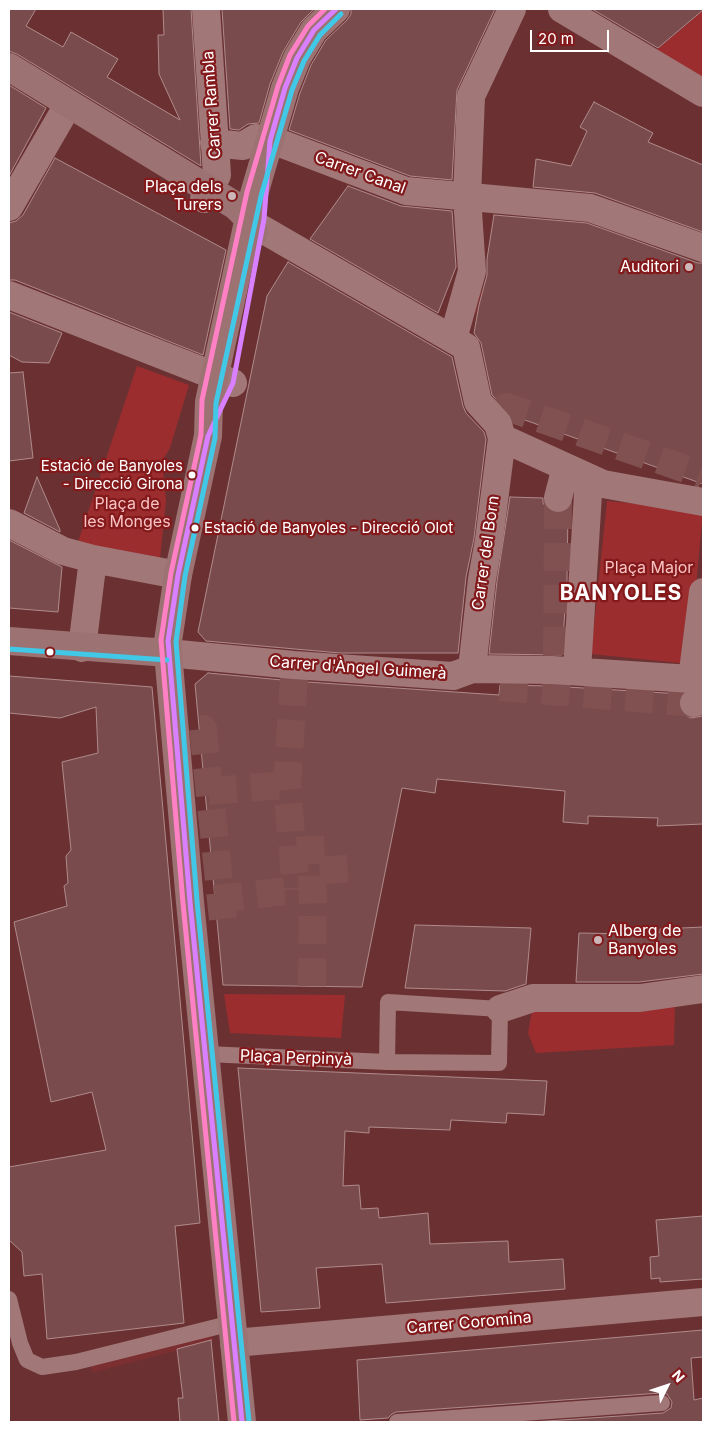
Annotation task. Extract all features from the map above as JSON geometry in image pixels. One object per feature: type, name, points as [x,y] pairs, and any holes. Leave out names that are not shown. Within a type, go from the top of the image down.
[{"type":"main road","points":[[256,224],[263,139],[297,58],[314,30],[336,9]]},
{"type":"main road","points":[[9,68],[209,194],[236,206],[256,224]]},
{"type":"main road","points":[[208,436],[221,408],[224,379],[256,224],[263,139]]},
{"type":"main road","points":[[209,194],[244,185],[261,170]]},
{"type":"main road","points":[[224,379],[209,402],[208,436],[178,576],[170,625],[168,653],[216,1173],[242,1422]]},
{"type":"main road","points":[[9,641],[168,653]]},
{"type":"street","name":"Carrer Rambla","points":[[206,9],[217,175],[209,194]]},
{"type":"street","points":[[453,339],[472,271],[467,197],[471,96],[512,9]]},
{"type":"street","points":[[562,9],[703,93]]},
{"type":"street","points":[[9,207],[68,105]]},
{"type":"street","points":[[214,143],[242,146],[263,139]]},
{"type":"street","name":"Carrer Canal","points":[[263,139],[285,145],[406,192],[590,208],[703,248]]},
{"type":"street","points":[[256,224],[466,347],[478,402],[501,425],[578,472],[603,484],[703,502]]},
{"type":"street","points":[[9,295],[224,379]]},
{"type":"street","name":"Carrer del Born","points":[[472,669],[482,579],[489,540],[501,425]]},
{"type":"street","points":[[558,498],[578,472]]},
{"type":"street","points":[[578,472],[561,670],[698,694],[703,592]]},
{"type":"street","points":[[9,523],[63,551],[178,576]]},
{"type":"street","points":[[82,648],[93,559]]},
{"type":"street","name":"Carrer d'Àngel Guimerà","points":[[168,653],[294,672],[354,669],[453,676],[472,669],[561,670]]},
{"type":"street","points":[[472,669],[500,687]]},
{"type":"street","points":[[500,1009],[533,998],[640,998],[703,988]]},
{"type":"street","name":"Carrer Coromina","points":[[233,1333],[703,1302]]},
{"type":"lane","points":[[387,1062],[388,1002],[500,1009]]},
{"type":"lane","name":"Plaça Perpinyà","points":[[206,1054],[387,1062],[499,1063],[500,1009]]},
{"type":"lane","points":[[9,1299],[20,1343],[28,1360],[42,1367],[233,1333]]},
{"type":"lane","points":[[397,1422],[662,1403]]},
{"type":"green space","points":[[691,9],[703,9],[703,77],[654,52],[697,16]]},
{"type":"green space","name":"Plaça de les Monges","points":[[137,366],[189,385],[170,448],[162,461],[166,500],[160,559],[78,542]]},
{"type":"green space","name":"Plaça Major","points":[[607,501],[703,510],[689,664],[591,654]]},
{"type":"green space","points":[[224,994],[345,995],[341,1038],[230,1033]]},
{"type":"green space","points":[[675,999],[674,1045],[536,1053],[528,1033],[533,1005]]},
{"type":"building","points":[[9,9],[36,9],[26,26],[63,47],[71,32],[118,59],[107,77],[180,120],[159,74],[158,35],[164,35],[163,9],[191,9],[201,166],[17,54],[9,51]]},
{"type":"building","points":[[222,9],[314,9],[301,22],[283,52],[270,84],[259,123],[248,124],[239,130],[230,129]]},
{"type":"building","points":[[351,9],[495,9],[457,90],[452,180],[410,176],[289,130],[311,65],[326,40],[347,20],[351,14]]},
{"type":"building","points":[[592,9],[703,9],[703,10],[658,48]]},
{"type":"building","points":[[9,85],[46,108],[9,176]]},
{"type":"building","points":[[594,102],[653,133],[648,142],[703,165],[703,232],[595,193],[533,187],[536,159],[571,166],[587,131],[580,127]]},
{"type":"building","points":[[55,158],[226,250],[203,355],[15,280],[9,280],[9,223],[16,221],[23,215]]},
{"type":"building","points":[[348,186],[401,206],[452,211],[456,267],[438,313],[310,239]]},
{"type":"building","points":[[494,215],[587,223],[698,263],[703,263],[703,484],[511,415],[492,395],[481,343],[474,333],[487,275],[487,259]]},
{"type":"building","points":[[288,262],[452,357],[463,406],[466,413],[484,432],[486,439],[474,538],[466,577],[458,653],[340,653],[206,641],[198,632],[267,296]]},
{"type":"building","points":[[9,312],[62,333],[49,363],[22,362],[9,355]]},
{"type":"building","points":[[23,372],[33,458],[9,461],[9,373]]},
{"type":"building","points":[[37,477],[60,530],[60,532],[24,513]]},
{"type":"building","points":[[510,497],[543,498],[543,503],[547,509],[555,513],[562,513],[568,510],[567,579],[562,655],[489,654],[497,581]]},
{"type":"building","points":[[9,540],[62,567],[58,612],[9,608]]},
{"type":"building","points":[[208,673],[293,681],[499,695],[500,685],[551,686],[682,694],[679,700],[679,707],[683,714],[691,718],[703,716],[703,824],[657,826],[658,818],[588,816],[588,824],[563,822],[565,791],[437,779],[435,793],[402,788],[362,987],[223,985],[195,684]]},
{"type":"building","points":[[9,676],[152,687],[200,1223],[175,1226],[184,1323],[47,1339],[42,1274],[24,1276],[22,1252],[9,1240],[9,1167],[106,1150],[92,1092],[51,1102],[14,922],[67,906],[64,886],[68,883],[66,856],[71,850],[62,762],[98,753],[96,707],[60,718],[9,713]]},
{"type":"building","points":[[415,925],[531,928],[526,984],[505,991],[405,988]]},
{"type":"building","points":[[703,927],[703,974],[639,982],[576,982],[579,933],[637,934],[660,932],[660,929]]},
{"type":"building","points":[[238,1068],[547,1081],[544,1115],[507,1113],[506,1123],[451,1120],[450,1130],[369,1127],[369,1133],[345,1131],[343,1186],[359,1185],[361,1209],[378,1208],[379,1218],[428,1213],[430,1244],[508,1241],[509,1262],[563,1259],[565,1289],[386,1303],[382,1264],[316,1268],[320,1308],[261,1312]]},
{"type":"building","points":[[703,1216],[703,1279],[660,1282],[660,1278],[651,1279],[650,1257],[659,1256],[656,1220]]},
{"type":"building","points":[[703,1330],[703,1357],[691,1358],[694,1400],[703,1398],[703,1422],[533,1422],[663,1413],[671,1408],[672,1402],[667,1394],[661,1393],[396,1412],[388,1418],[360,1420],[357,1360]]},
{"type":"building","points":[[211,1340],[219,1422],[180,1422],[178,1398],[183,1398],[177,1349]]},
{"type":"waterway","points":[[476,310],[479,294]]},
{"type":"waterway","points":[[95,1368],[209,1338]]},
{"type":"tunnel","points":[[504,413],[507,407],[703,475]]},
{"type":"tunnel","points":[[557,655],[558,498]]},
{"type":"tunnel","points":[[294,678],[287,785],[296,890]]},
{"type":"tunnel","points":[[500,687],[694,703]]},
{"type":"tunnel","points":[[200,729],[203,729],[223,919]]},
{"type":"tunnel","points":[[209,791],[287,785]]},
{"type":"tunnel","points":[[215,899],[296,890],[335,889],[332,849],[293,851]]},
{"type":"tunnel","points":[[312,986],[313,889]]},
{"type":"transit line","points":[[234,1422],[183,903],[161,640],[171,573],[201,435],[202,400],[247,192],[278,86],[290,55],[308,26],[325,9]]},
{"type":"transit line","points":[[242,1422],[190,902],[168,641],[178,575],[208,436],[233,383],[264,219],[270,141],[285,88],[297,58],[314,30],[336,9]]},
{"type":"transit line","points":[[249,1421],[197,901],[176,642],[185,576],[215,438],[216,403],[261,196],[292,90],[304,61],[320,35],[341,14]]},
{"type":"transit line","points":[[9,649],[167,660]]},
{"type":"place","name":"Plaça dels Turers","points":[[232,196]]},
{"type":"place","name":"Auditori","points":[[689,267]]},
{"type":"place","name":"Estació de Banyoles - Direcció Girona","points":[[192,475]]},
{"type":"place","name":"Estació de Banyoles - Direcció Olot","points":[[195,528]]},
{"type":"place","name":"Alberg de Banyoles","points":[[598,940]]},
{"type":"district","name":"BANYOLES","points":[[621,594]]}]
